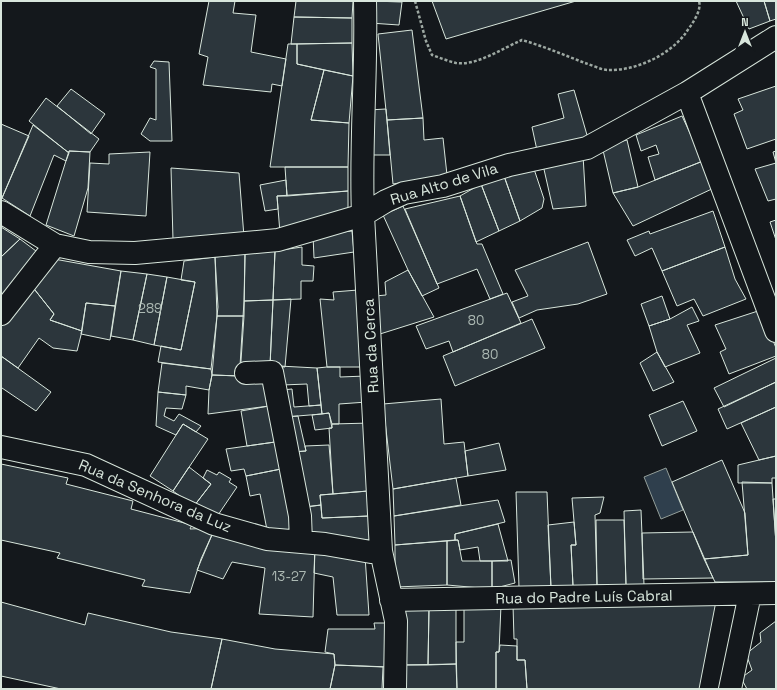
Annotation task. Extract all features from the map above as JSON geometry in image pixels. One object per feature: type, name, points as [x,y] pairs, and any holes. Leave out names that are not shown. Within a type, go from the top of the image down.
[{"type":"street","name":"Rua da Cerca","points":[[365,1],[366,51],[361,172],[381,551],[396,621],[395,689]]},
{"type":"street","name":"Rua Alto de Vila","points":[[1,212],[55,246],[89,252],[135,253],[278,240],[363,215],[386,201],[404,193],[443,186],[509,165],[587,148],[687,93],[776,37]]},
{"type":"street","points":[[687,93],[776,331]]},
{"type":"street","points":[[1,314],[55,246]]},
{"type":"street","points":[[246,373],[272,372],[300,516],[301,542]]},
{"type":"street","name":"Rua da Senhora da Luz","points":[[1,446],[86,465],[214,524],[267,539],[301,542],[371,552],[381,551]]},
{"type":"street","name":"Rua do Padre Luís Cabral","points":[[392,600],[750,594],[776,592]]},
{"type":"street","points":[[730,689],[750,594]]},
{"type":"path","points":[[415,1],[426,41],[432,55],[458,63],[492,55],[522,40],[546,47],[607,71],[630,68],[656,57],[677,44],[693,23],[700,5],[699,1]]},
{"type":"water","points":[[666,468],[683,510],[661,519],[644,477]]},
{"type":"building","points":[[209,1],[235,1],[233,13],[256,15],[251,52],[286,59],[282,86],[272,84],[271,92],[203,85],[208,57],[199,54]]},
{"type":"building","points":[[296,1],[353,1],[352,18],[294,17]]},
{"type":"building","points":[[372,1],[402,2],[399,25],[370,23]]},
{"type":"building","points":[[432,1],[576,1],[446,39]]},
{"type":"building","points":[[736,1],[764,1],[770,21],[749,29]]},
{"type":"building","points":[[764,1],[776,1],[776,19],[770,21]]},
{"type":"building","points":[[294,17],[352,18],[352,43],[291,44]]},
{"type":"building","points":[[412,30],[423,118],[387,120],[378,34]]},
{"type":"building","points":[[352,43],[353,76],[297,64],[297,44]]},
{"type":"building","points":[[288,44],[297,44],[297,64],[324,70],[311,120],[349,123],[348,167],[270,167]]},
{"type":"building","points":[[154,61],[169,62],[172,141],[150,141],[141,134],[150,118],[156,120],[156,69],[150,67]]},
{"type":"building","points":[[324,70],[353,76],[349,123],[311,120]]},
{"type":"building","points":[[776,86],[776,139],[747,149],[734,114],[743,110],[738,99]]},
{"type":"building","points":[[71,89],[105,114],[91,134],[57,106]]},
{"type":"building","points":[[574,90],[589,142],[538,155],[532,127],[564,118],[558,94]]},
{"type":"building","points":[[46,98],[99,139],[90,152],[69,151],[69,153],[29,121]]},
{"type":"building","points":[[386,109],[390,155],[369,155],[368,110]]},
{"type":"building","points":[[682,116],[703,161],[655,180],[648,157],[659,154],[656,145],[641,151],[636,135]]},
{"type":"building","points":[[423,118],[424,140],[443,138],[447,175],[393,184],[387,120]]},
{"type":"building","points":[[1,124],[29,136],[2,198],[1,198]]},
{"type":"building","points":[[33,125],[69,153],[66,161],[54,155],[30,216],[2,198]]},
{"type":"building","points":[[627,140],[638,187],[613,193],[602,146]]},
{"type":"building","points":[[69,151],[90,152],[88,188],[74,236],[46,225]]},
{"type":"building","points":[[776,151],[776,163],[773,152]]},
{"type":"building","points":[[150,152],[146,216],[87,212],[90,163],[109,164],[109,154]]},
{"type":"building","points":[[583,155],[586,206],[553,209],[543,165]]},
{"type":"building","points":[[703,161],[716,187],[633,226],[613,193],[638,187]]},
{"type":"building","points":[[776,163],[776,199],[768,201],[755,169]]},
{"type":"building","points":[[533,166],[544,199],[542,208],[520,221],[504,176]]},
{"type":"building","points":[[285,167],[348,167],[348,191],[287,196]]},
{"type":"building","points":[[171,168],[239,173],[244,237],[173,240]]},
{"type":"building","points":[[504,176],[520,221],[499,231],[481,184]]},
{"type":"building","points":[[286,180],[287,196],[277,196],[278,209],[265,211],[260,185]]},
{"type":"building","points":[[481,184],[499,231],[476,242],[460,196]]},
{"type":"building","points":[[348,191],[348,216],[280,233],[277,196]]},
{"type":"building","points":[[460,196],[477,244],[482,244],[503,294],[490,299],[477,269],[437,284],[405,209]]},
{"type":"building","points":[[403,206],[439,288],[422,296],[408,270],[383,215]]},
{"type":"building","points":[[713,211],[725,247],[662,271],[652,248],[635,256],[627,240],[649,231],[650,234]]},
{"type":"building","points":[[776,220],[776,240],[770,222]]},
{"type":"building","points":[[1,227],[20,239],[1,257]]},
{"type":"building","points":[[352,231],[354,252],[314,258],[313,235]]},
{"type":"building","points":[[20,239],[40,254],[1,298],[1,257]]},
{"type":"building","points":[[588,242],[607,294],[578,304],[537,310],[519,318],[512,302],[528,296],[515,270]]},
{"type":"building","points":[[302,247],[302,265],[314,266],[313,281],[301,281],[301,299],[273,300],[275,251]]},
{"type":"building","points":[[725,247],[735,279],[746,299],[703,316],[694,299],[677,306],[662,271]]},
{"type":"building","points":[[275,251],[273,300],[244,301],[245,254]]},
{"type":"building","points":[[245,254],[244,316],[217,316],[215,257]]},
{"type":"building","points":[[215,257],[218,307],[211,369],[158,362],[161,346],[181,350],[195,282],[181,280],[184,261]]},
{"type":"building","points":[[54,259],[121,271],[115,306],[86,303],[82,331],[50,320],[54,314],[31,285]]},
{"type":"building","points":[[408,270],[434,317],[380,334],[375,296],[386,295],[385,282]]},
{"type":"building","points":[[121,271],[147,274],[133,340],[111,336]]},
{"type":"building","points":[[147,274],[167,277],[154,345],[133,340]]},
{"type":"building","points":[[167,277],[195,282],[181,350],[154,345]]},
{"type":"building","points":[[31,285],[54,314],[50,320],[82,331],[77,351],[53,348],[39,338],[18,368],[1,356],[1,326]]},
{"type":"building","points":[[358,290],[364,367],[327,367],[320,299],[334,300],[333,292]]},
{"type":"building","points":[[507,293],[521,323],[453,352],[449,341],[426,349],[416,326]]},
{"type":"building","points":[[662,296],[670,319],[649,326],[641,304]]},
{"type":"building","points":[[291,299],[285,367],[270,366],[273,300]]},
{"type":"building","points":[[273,300],[270,366],[240,366],[244,301]]},
{"type":"building","points":[[86,303],[115,306],[110,340],[81,334]]},
{"type":"building","points":[[692,307],[699,321],[687,325],[700,353],[665,367],[657,352],[649,326],[670,319]]},
{"type":"building","points":[[761,310],[776,348],[776,356],[729,374],[720,352],[726,349],[715,325]]},
{"type":"building","points":[[217,316],[244,316],[240,376],[212,375]]},
{"type":"building","points":[[532,319],[545,348],[455,386],[443,356]]},
{"type":"building","points":[[657,352],[674,382],[653,391],[640,363]]},
{"type":"building","points":[[1,356],[51,392],[36,411],[2,388],[1,389]]},
{"type":"building","points":[[776,358],[776,382],[724,407],[714,388]]},
{"type":"building","points":[[162,363],[211,369],[212,375],[209,390],[186,386],[186,395],[158,392]]},
{"type":"building","points":[[279,366],[317,368],[321,405],[309,406],[307,384],[282,385]]},
{"type":"building","points":[[340,367],[340,377],[366,376],[367,402],[339,404],[339,424],[332,424],[329,413],[322,414],[317,368]]},
{"type":"building","points":[[212,375],[240,376],[264,381],[269,406],[208,414],[209,390]]},
{"type":"building","points":[[776,382],[776,407],[727,429],[718,409]]},
{"type":"building","points":[[292,389],[294,407],[321,405],[322,414],[285,417],[282,390]]},
{"type":"building","points":[[158,392],[186,395],[182,409],[166,408],[164,416],[174,421],[179,414],[201,426],[196,432],[183,424],[176,435],[156,426]]},
{"type":"building","points":[[441,399],[444,444],[464,442],[468,476],[393,489],[383,404]]},
{"type":"building","points":[[683,401],[697,431],[662,446],[649,415]]},
{"type":"building","points":[[269,406],[275,442],[247,446],[241,411]]},
{"type":"building","points":[[776,407],[776,456],[759,460],[741,423]]},
{"type":"building","points":[[329,413],[332,428],[315,430],[312,415]]},
{"type":"building","points":[[298,416],[306,451],[292,452],[285,417]]},
{"type":"building","points":[[371,423],[368,491],[333,494],[329,428],[332,428],[332,424]]},
{"type":"building","points":[[183,424],[208,439],[173,491],[150,476]]},
{"type":"building","points":[[275,442],[281,469],[246,476],[244,469],[231,471],[226,449]]},
{"type":"building","points":[[499,443],[506,470],[468,476],[465,451]]},
{"type":"building","points":[[329,445],[333,494],[320,495],[321,505],[305,507],[292,452],[306,451],[305,446]]},
{"type":"building","points":[[776,456],[776,478],[772,478],[772,483],[738,483],[738,465]]},
{"type":"building","points":[[722,460],[745,513],[748,555],[704,559],[672,482]]},
{"type":"building","points":[[1,464],[68,478],[66,484],[133,501],[131,509],[192,525],[190,529],[215,528],[201,559],[190,593],[142,586],[145,580],[57,558],[60,553],[1,540]]},
{"type":"building","points":[[189,467],[211,484],[194,506],[173,491]]},
{"type":"building","points":[[281,469],[295,531],[268,535],[260,494],[250,496],[246,476]]},
{"type":"building","points":[[207,470],[217,475],[219,472],[231,479],[229,482],[237,487],[214,521],[194,506],[211,484],[203,478]]},
{"type":"building","points":[[456,478],[461,505],[394,516],[393,489]]},
{"type":"building","points":[[742,482],[772,483],[776,544],[776,582],[715,582],[704,559],[748,555]]},
{"type":"building","points":[[368,491],[369,516],[322,518],[320,495]]},
{"type":"building","points":[[516,492],[547,492],[551,588],[519,588]]},
{"type":"building","points":[[604,497],[600,513],[595,515],[597,585],[573,586],[571,545],[576,545],[572,498]]},
{"type":"building","points":[[773,499],[776,499],[776,544]]},
{"type":"building","points":[[498,500],[505,522],[455,534],[455,540],[395,545],[394,516]]},
{"type":"building","points":[[321,505],[322,518],[369,516],[371,540],[310,540],[305,507]]},
{"type":"building","points":[[641,510],[644,585],[626,585],[624,511]]},
{"type":"building","points":[[596,520],[624,520],[626,585],[597,585]]},
{"type":"building","points":[[574,522],[576,545],[571,545],[573,586],[551,588],[548,525]]},
{"type":"building","points":[[498,524],[508,561],[480,561],[478,547],[460,550],[458,540],[455,540],[455,534]]},
{"type":"building","points":[[215,528],[315,546],[313,617],[259,614],[265,568],[232,562],[223,579],[197,570]]},
{"type":"building","points":[[693,532],[713,578],[643,579],[642,533]]},
{"type":"building","points":[[458,540],[462,561],[492,561],[492,589],[447,585],[447,541]]},
{"type":"building","points":[[447,541],[447,585],[395,587],[395,545]]},
{"type":"building","points":[[315,546],[365,556],[369,615],[337,615],[333,577],[314,573]]},
{"type":"building","points":[[511,560],[515,583],[492,589],[492,561]]},
{"type":"building","points":[[716,601],[699,689],[527,689],[525,660],[517,660],[517,639],[514,639],[513,605]]},
{"type":"building","points":[[1,602],[85,625],[88,613],[171,632],[222,639],[211,689],[61,689],[1,676]]},
{"type":"building","points":[[501,605],[499,652],[496,652],[496,689],[457,689],[456,642],[464,642],[464,606]]},
{"type":"building","points":[[456,607],[456,664],[428,665],[429,608]]},
{"type":"building","points":[[401,608],[429,608],[428,665],[400,665]]},
{"type":"building","points":[[776,621],[776,689],[747,689],[741,678],[752,670],[746,654],[761,642],[760,633]]},
{"type":"building","points":[[374,623],[391,623],[391,667],[335,665],[334,654],[325,652],[328,629],[375,629]]},
{"type":"building","points":[[222,639],[275,649],[334,654],[335,665],[330,689],[211,689]]},
{"type":"building","points":[[500,645],[517,646],[517,660],[525,660],[527,689],[496,689],[496,652],[499,652]]},
{"type":"building","points":[[456,664],[457,689],[400,689],[400,665]]},
{"type":"building","points":[[335,665],[383,667],[382,689],[330,689]]}]
